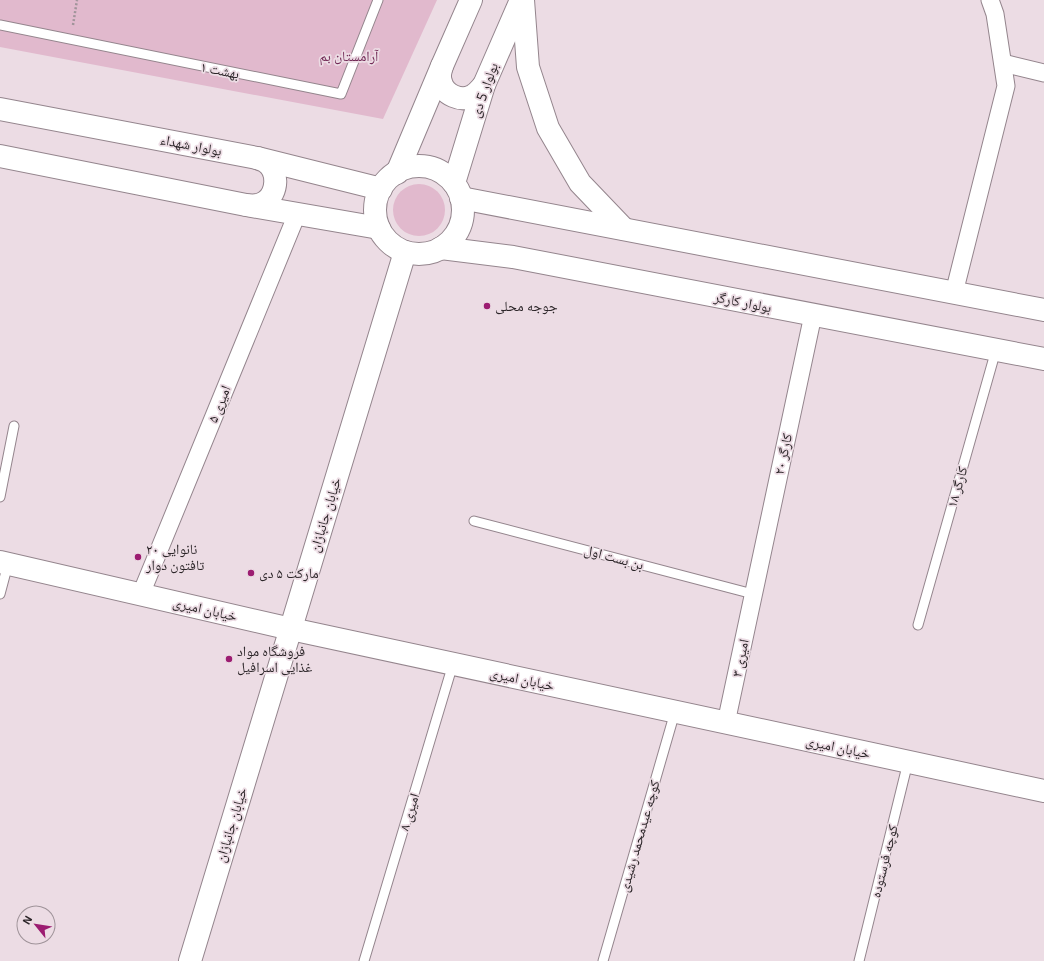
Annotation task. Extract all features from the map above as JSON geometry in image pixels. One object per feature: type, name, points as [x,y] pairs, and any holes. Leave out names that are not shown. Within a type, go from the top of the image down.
[{"type":"main road","points":[[397,173],[471,0]]},
{"type":"main road","points":[[522,0],[528,67],[548,128],[580,183],[624,229]]},
{"type":"main road","name":"بولوار 5 دی","points":[[457,191],[484,85],[522,0]]},
{"type":"main road","points":[[442,66],[440,75],[441,84],[446,92],[453,97],[462,99],[471,97],[484,85]]},
{"type":"main road","name":"بولوار شهداء","points":[[0,109],[257,158],[381,189]]},
{"type":"main road","points":[[0,156],[246,205],[379,228]]},
{"type":"main road","points":[[246,205],[255,206],[264,202],[271,196],[275,187],[276,178],[272,169],[266,162],[257,158]]},
{"type":"main road","points":[[413,167],[430,168],[445,175],[457,191],[462,216],[460,227],[454,237],[441,248],[431,253],[421,254],[405,252],[395,248],[384,237],[375,217],[376,200],[381,189],[388,180],[397,173],[413,167]]},
{"type":"main road","points":[[457,191],[624,229],[1044,310]]},
{"type":"main road","name":"بولوار کارگر","points":[[441,248],[513,257],[1044,359]]},
{"type":"main road","name":"خیابان جانبازان","points":[[190,961],[405,252]]},
{"type":"main road","name":"خیابان امیری","points":[[4,563],[291,629],[1044,792]]},
{"type":"street","points":[[954,293],[1006,86],[995,14],[990,0]]},
{"type":"street","points":[[1003,63],[1044,73]]},
{"type":"street","name":"امیری ۵","points":[[141,594],[297,214]]},
{"type":"street","name":"کارگر ۲۰","points":[[754,594],[813,315]]},
{"type":"street","name":"امیری ۳","points":[[726,723],[754,594]]},
{"type":"lane","name":"بهشت ۱","points":[[0,25],[341,94],[378,0]]},
{"type":"lane","name":"کارگر ۱۸","points":[[918,624],[996,350]]},
{"type":"lane","points":[[0,497],[14,426]]},
{"type":"lane","name":"بن بست اول","points":[[474,521],[754,594]]},
{"type":"lane","points":[[0,594],[4,563]]},
{"type":"lane","name":"امیری ۸","points":[[364,961],[453,664]]},
{"type":"lane","name":"کوچه عیدمحمد رشیدی","points":[[603,961],[675,712]]},
{"type":"lane","name":"کوچه فرستوده","points":[[859,961],[908,762]]},
{"type":"path","points":[[70,39],[77,0]]},
{"type":"green space","name":"آرامستان بم","points":[[0,0],[437,0],[383,119],[0,47]]},
{"type":"green space","points":[[419,184],[429,186],[437,192],[443,200],[445,210],[443,220],[437,228],[429,234],[419,236],[409,234],[401,228],[395,220],[393,210],[395,200],[401,192],[409,186]]},
{"type":"place","name":"جوجه محلی","points":[[487,306]]},
{"type":"place","name":"نانوایی ۲۰ تافتون دوار","points":[[138,557]]},
{"type":"place","name":"مارکت ۵ دی","points":[[251,573]]},
{"type":"place","name":"فروشگاه مواد غذایی اسرافیل","points":[[229,659]]}]
